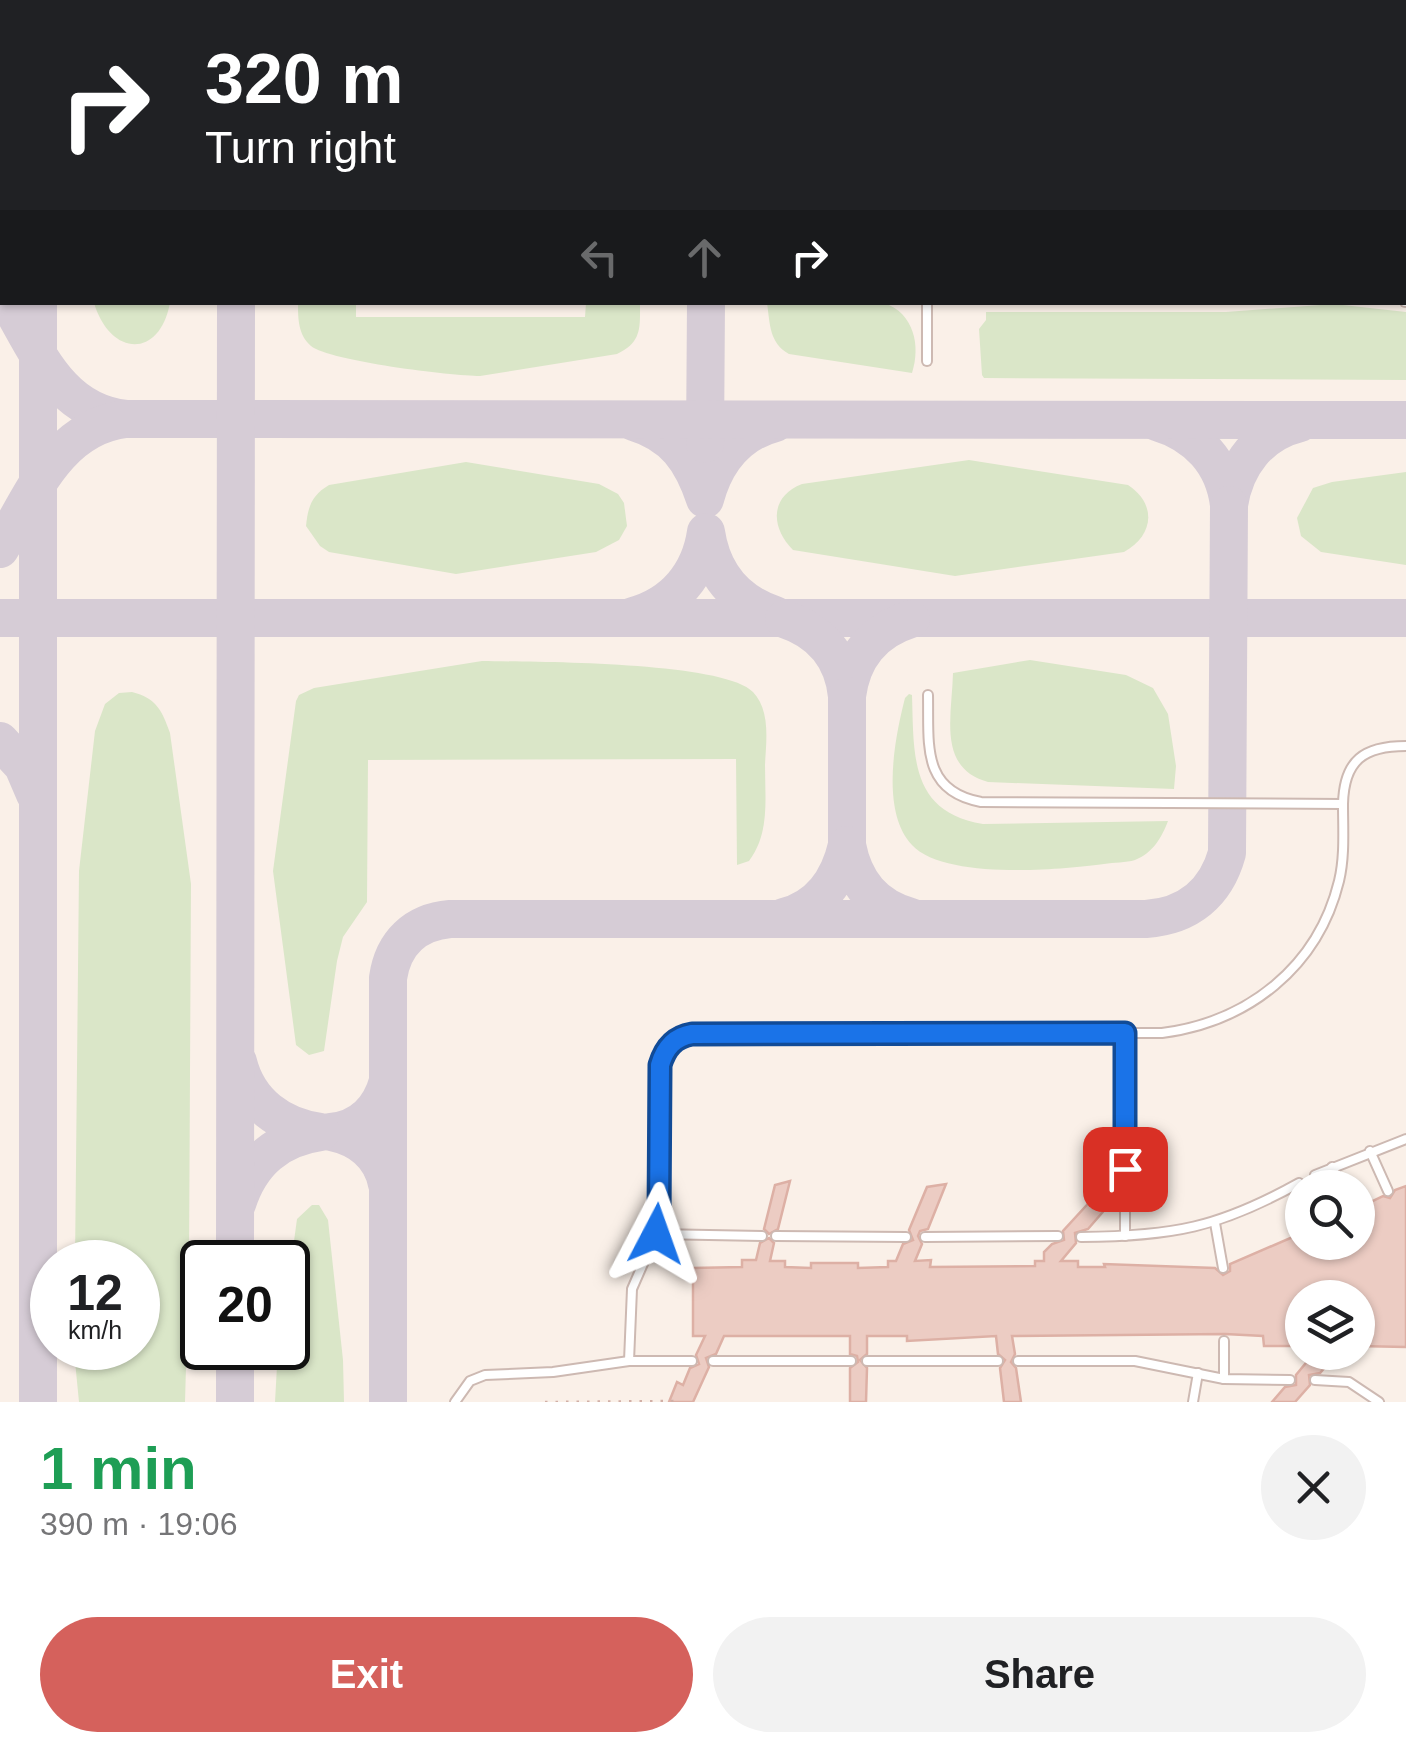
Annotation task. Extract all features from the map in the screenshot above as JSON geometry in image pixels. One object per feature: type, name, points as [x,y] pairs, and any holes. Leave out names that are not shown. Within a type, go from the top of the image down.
[{"type":"lane","points":[[926,305],[927,361]]},
{"type":"lane","points":[[928,695],[929,751],[934,771],[946,788],[962,798],[982,802],[1343,804]]},
{"type":"lane","points":[[629,1361],[632,1289],[659,1218],[660,1065],[668,1046],[683,1036],[1125,1033],[1183,1030],[1215,1021],[1261,998],[1298,964],[1323,924],[1338,883],[1346,778],[1360,758],[1379,747],[1406,746]]},
{"type":"lane","points":[[1125,1033],[1126,1236]]},
{"type":"lane","points":[[1326,1170],[1406,1139]]},
{"type":"lane","points":[[1370,1151],[1388,1191]]},
{"type":"lane","points":[[1082,1237],[1176,1233],[1254,1208],[1285,1191]]},
{"type":"lane","points":[[1215,1223],[1222,1268]]},
{"type":"lane","points":[[656,1234],[762,1236]]},
{"type":"lane","points":[[776,1236],[906,1237]]},
{"type":"lane","points":[[925,1237],[1058,1236]]},
{"type":"lane","points":[[1224,1342],[1224,1379]]},
{"type":"lane","points":[[455,1402],[470,1381],[485,1375],[553,1372],[629,1361],[692,1361]]},
{"type":"lane","points":[[713,1361],[851,1361]]},
{"type":"lane","points":[[867,1361],[998,1361]]},
{"type":"lane","points":[[1018,1361],[1135,1361],[1224,1379],[1290,1380]]},
{"type":"lane","points":[[1193,1402],[1198,1373]]},
{"type":"lane","points":[[1315,1380],[1349,1382],[1378,1402]]},
{"type":"path","points":[[545,1402],[674,1401]]},
{"type":"green space","points":[[95,305],[169,305],[164,322],[145,342],[122,341],[101,321]]},
{"type":"green space","points":[[298,305],[356,305],[356,317],[585,317],[586,305],[640,305],[638,333],[617,354],[480,376],[392,367],[322,352],[303,337]]},
{"type":"green space","points":[[767,305],[888,305],[902,314],[913,332],[915,363],[912,373],[789,354],[774,338]]},
{"type":"green space","points":[[1343,305],[1406,312],[1406,380],[982,375],[979,329],[986,320],[986,312],[1226,312]]},
{"type":"green space","points":[[969,460],[1128,485],[1138,493],[1148,511],[1146,529],[1124,552],[955,576],[793,550],[780,532],[779,505],[802,484]]},
{"type":"green space","points":[[466,462],[599,484],[618,494],[624,503],[627,526],[619,540],[596,552],[456,574],[329,552],[306,526],[312,502],[329,485]]},
{"type":"green space","points":[[1406,472],[1406,565],[1321,552],[1301,536],[1297,518],[1313,488]]},
{"type":"green space","points":[[1030,660],[1126,675],[1153,688],[1168,714],[1176,766],[1174,789],[988,782],[972,775],[954,753],[951,738],[953,673]]},
{"type":"green space","points":[[482,661],[667,669],[734,682],[753,692],[763,708],[766,737],[765,815],[756,850],[749,861],[737,865],[736,759],[368,760],[367,902],[343,937],[324,1051],[309,1055],[296,1045],[273,871],[296,701],[299,695],[314,688]]},
{"type":"green space","points":[[132,692],[147,698],[157,706],[170,733],[191,884],[189,1240],[180,1240],[180,1370],[186,1370],[185,1402],[79,1402],[76,1370],[160,1370],[160,1240],[75,1240],[79,871],[95,731],[105,704],[119,693]]},
{"type":"green space","points":[[909,694],[921,777],[941,807],[983,824],[1168,821],[1160,839],[1135,860],[1060,868],[975,868],[928,856],[912,845],[902,831],[893,794],[897,733]]},
{"type":"green space","points":[[312,1205],[319,1205],[328,1220],[344,1402],[275,1402],[277,1370],[310,1370],[310,1240],[294,1240],[297,1219]]},
{"type":"building","points":[[790,1181],[778,1229],[769,1234],[764,1229],[775,1185]]},
{"type":"building","points":[[946,1184],[928,1229],[918,1236],[922,1244],[915,1261],[931,1260],[930,1267],[1035,1266],[1035,1261],[1044,1261],[1044,1252],[1052,1244],[1064,1240],[1063,1231],[1096,1195],[1115,1198],[1088,1229],[1075,1233],[1076,1243],[1061,1261],[1078,1261],[1078,1267],[1105,1267],[1104,1264],[1215,1268],[1223,1275],[1230,1271],[1230,1264],[1285,1240],[1285,1260],[1375,1260],[1375,1200],[1390,1198],[1395,1190],[1406,1186],[1406,1347],[1375,1346],[1375,1280],[1285,1280],[1285,1346],[1264,1346],[1263,1336],[1225,1334],[1012,1336],[1015,1354],[1011,1362],[1016,1368],[1021,1402],[1004,1402],[1000,1368],[1005,1360],[998,1354],[996,1336],[907,1341],[907,1336],[867,1336],[867,1354],[860,1360],[867,1368],[866,1402],[850,1402],[850,1368],[858,1362],[857,1356],[850,1354],[850,1336],[724,1336],[716,1354],[706,1358],[709,1367],[693,1402],[669,1402],[677,1382],[683,1385],[690,1368],[699,1364],[696,1355],[705,1336],[693,1336],[693,1268],[742,1267],[742,1260],[756,1260],[760,1243],[769,1238],[774,1243],[770,1261],[785,1261],[785,1267],[858,1263],[858,1268],[888,1267],[888,1261],[896,1261],[903,1244],[913,1240],[909,1230],[927,1187]]},
{"type":"building","points":[[1300,1370],[1323,1370],[1309,1375],[1310,1385],[1295,1402],[1272,1402],[1285,1387],[1296,1385]]},
{"type":"taxiway","points":[[10,305],[41,360],[68,392],[103,414],[126,419]]},
{"type":"taxiway","points":[[38,305],[38,1402]]},
{"type":"taxiway","points":[[235,1240],[236,305]]},
{"type":"taxiway","points":[[705,444],[706,305]]},
{"type":"taxiway","points":[[0,549],[36,487],[64,450],[82,435],[126,419],[1406,420]]},
{"type":"taxiway","points":[[634,422],[660,434],[680,450],[705,499],[729,451],[749,434],[775,423]]},
{"type":"taxiway","points":[[1157,422],[1184,434],[1206,452],[1221,476],[1229,505],[1237,477],[1251,453],[1272,434],[1300,423]]},
{"type":"taxiway","points":[[388,1402],[388,978],[395,954],[408,936],[426,925],[450,919],[1146,919],[1188,907],[1216,880],[1227,853],[1229,505]]},
{"type":"taxiway","points":[[633,616],[661,604],[683,586],[698,561],[706,532],[714,560],[728,584],[748,602],[775,615]]},
{"type":"taxiway","points":[[0,618],[1406,618]]},
{"type":"taxiway","points":[[784,619],[809,631],[828,647],[841,669],[847,696],[854,669],[867,647],[875,638],[911,619]]},
{"type":"taxiway","points":[[847,696],[847,845]]},
{"type":"taxiway","points":[[0,741],[23,766],[35,794]]},
{"type":"taxiway","points":[[784,917],[808,907],[826,891],[839,870],[847,845],[855,870],[868,891],[886,907],[911,917]]},
{"type":"taxiway","points":[[237,1204],[250,1176],[268,1154],[292,1140],[321,1132],[293,1125],[268,1110],[250,1090],[238,1062]]},
{"type":"taxiway","points":[[387,1184],[380,1164],[368,1149],[331,1132],[351,1127],[368,1116],[388,1081]]},
{"type":"taxiway","points":[[235,1370],[235,1402]]},
{"type":"route","points":[[656,1234],[660,1065],[668,1046],[692,1034],[1125,1033],[1125,1169]]}]
